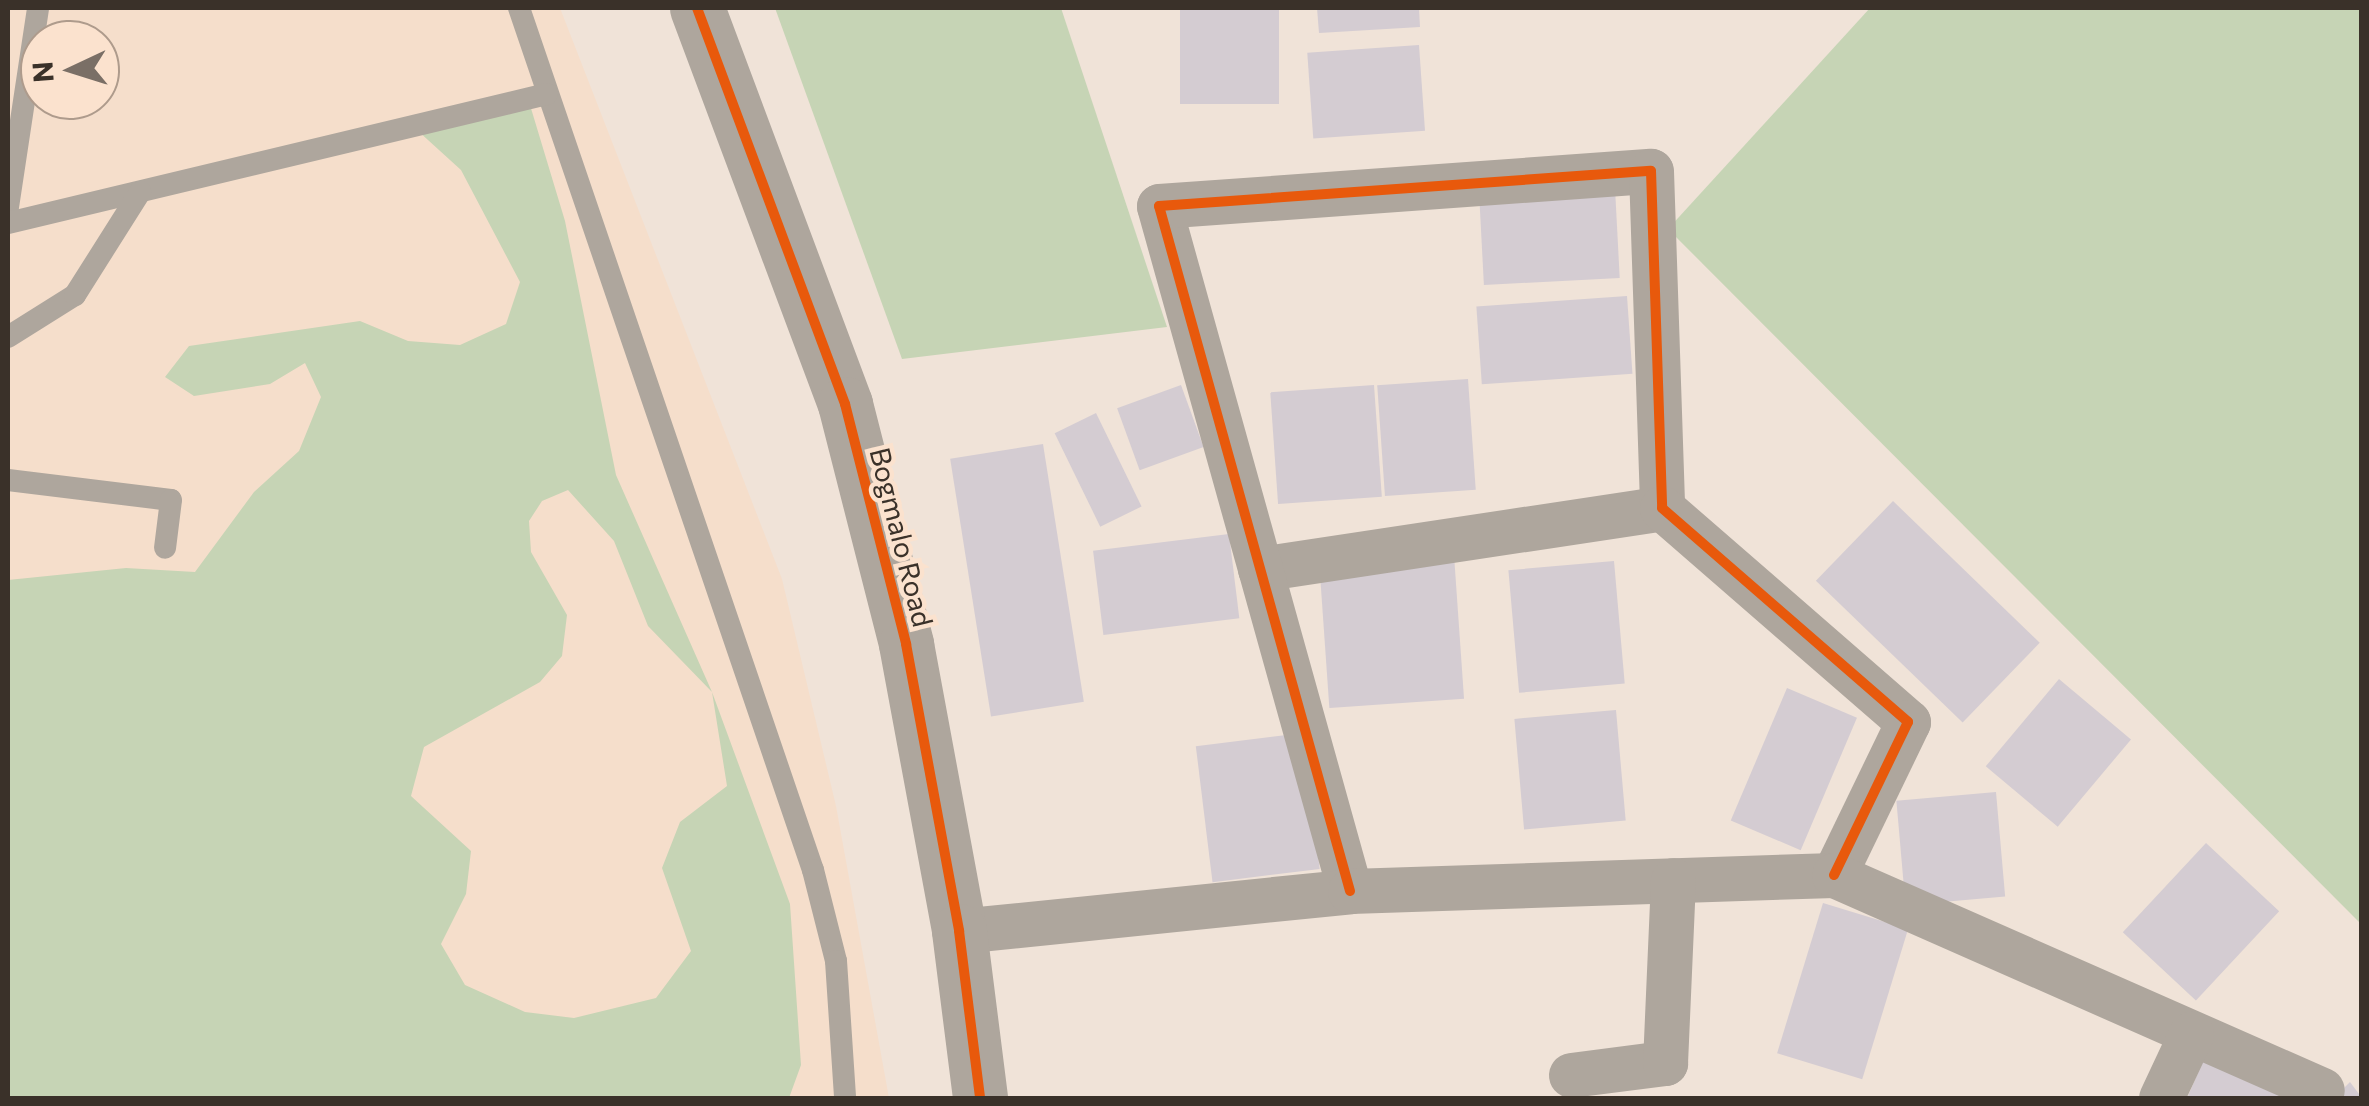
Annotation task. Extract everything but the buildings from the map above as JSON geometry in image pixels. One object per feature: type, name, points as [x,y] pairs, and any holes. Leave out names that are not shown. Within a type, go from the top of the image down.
[{"type":"street","name":"Bogmalo Road","points":[[697,8],[845,404],[906,644],[959,931],[980,1098]]},
{"type":"street","points":[[1350,891],[1159,206],[1651,171],[1662,508],[1908,722],[1834,875]]},
{"type":"street","points":[[1260,569],[1662,508]]},
{"type":"street","points":[[959,931],[1350,891],[1834,875],[2322,1090]]},
{"type":"street","points":[[1571,1075],[1665,1063],[1673,880]]},
{"type":"street","points":[[2161,1098],[2191,1034]]},
{"type":"lane","points":[[8,207],[38,8]]},
{"type":"lane","points":[[519,8],[813,870],[836,961],[845,1098]]},
{"type":"lane","points":[[8,224],[548,94]]},
{"type":"lane","points":[[8,338],[75,295],[140,192]]},
{"type":"lane","points":[[8,480],[171,500],[165,548]]},
{"type":"shaded area","points":[[8,8],[560,8],[782,579],[836,806],[889,1098],[8,1098]]},
{"type":"green space","points":[[775,8],[1061,8],[1167,327],[902,359]]},
{"type":"green space","points":[[1870,8],[2361,8],[2361,924],[1668,229]]},
{"type":"green space","points":[[530,105],[565,221],[616,475],[712,692],[790,904],[801,1065],[789,1098],[8,1098],[8,580],[126,568],[195,572],[254,492],[299,451],[321,397],[305,363],[270,384],[194,396],[165,377],[189,346],[360,321],[408,341],[460,345],[506,324],[520,282],[461,170],[417,130]],"holes":[[[568,490],[614,541],[648,626],[712,692],[727,786],[680,822],[662,868],[691,951],[656,998],[574,1018],[525,1012],[465,985],[441,944],[466,894],[471,851],[411,796],[424,747],[540,682],[562,656],[567,615],[531,552],[529,521],[542,501]]]},
{"type":"cycle path","points":[[697,8],[845,404],[906,644],[959,931],[980,1098]]},
{"type":"cycle path","points":[[1350,891],[1159,206],[1651,171],[1662,508],[1908,722],[1834,875]]}]
